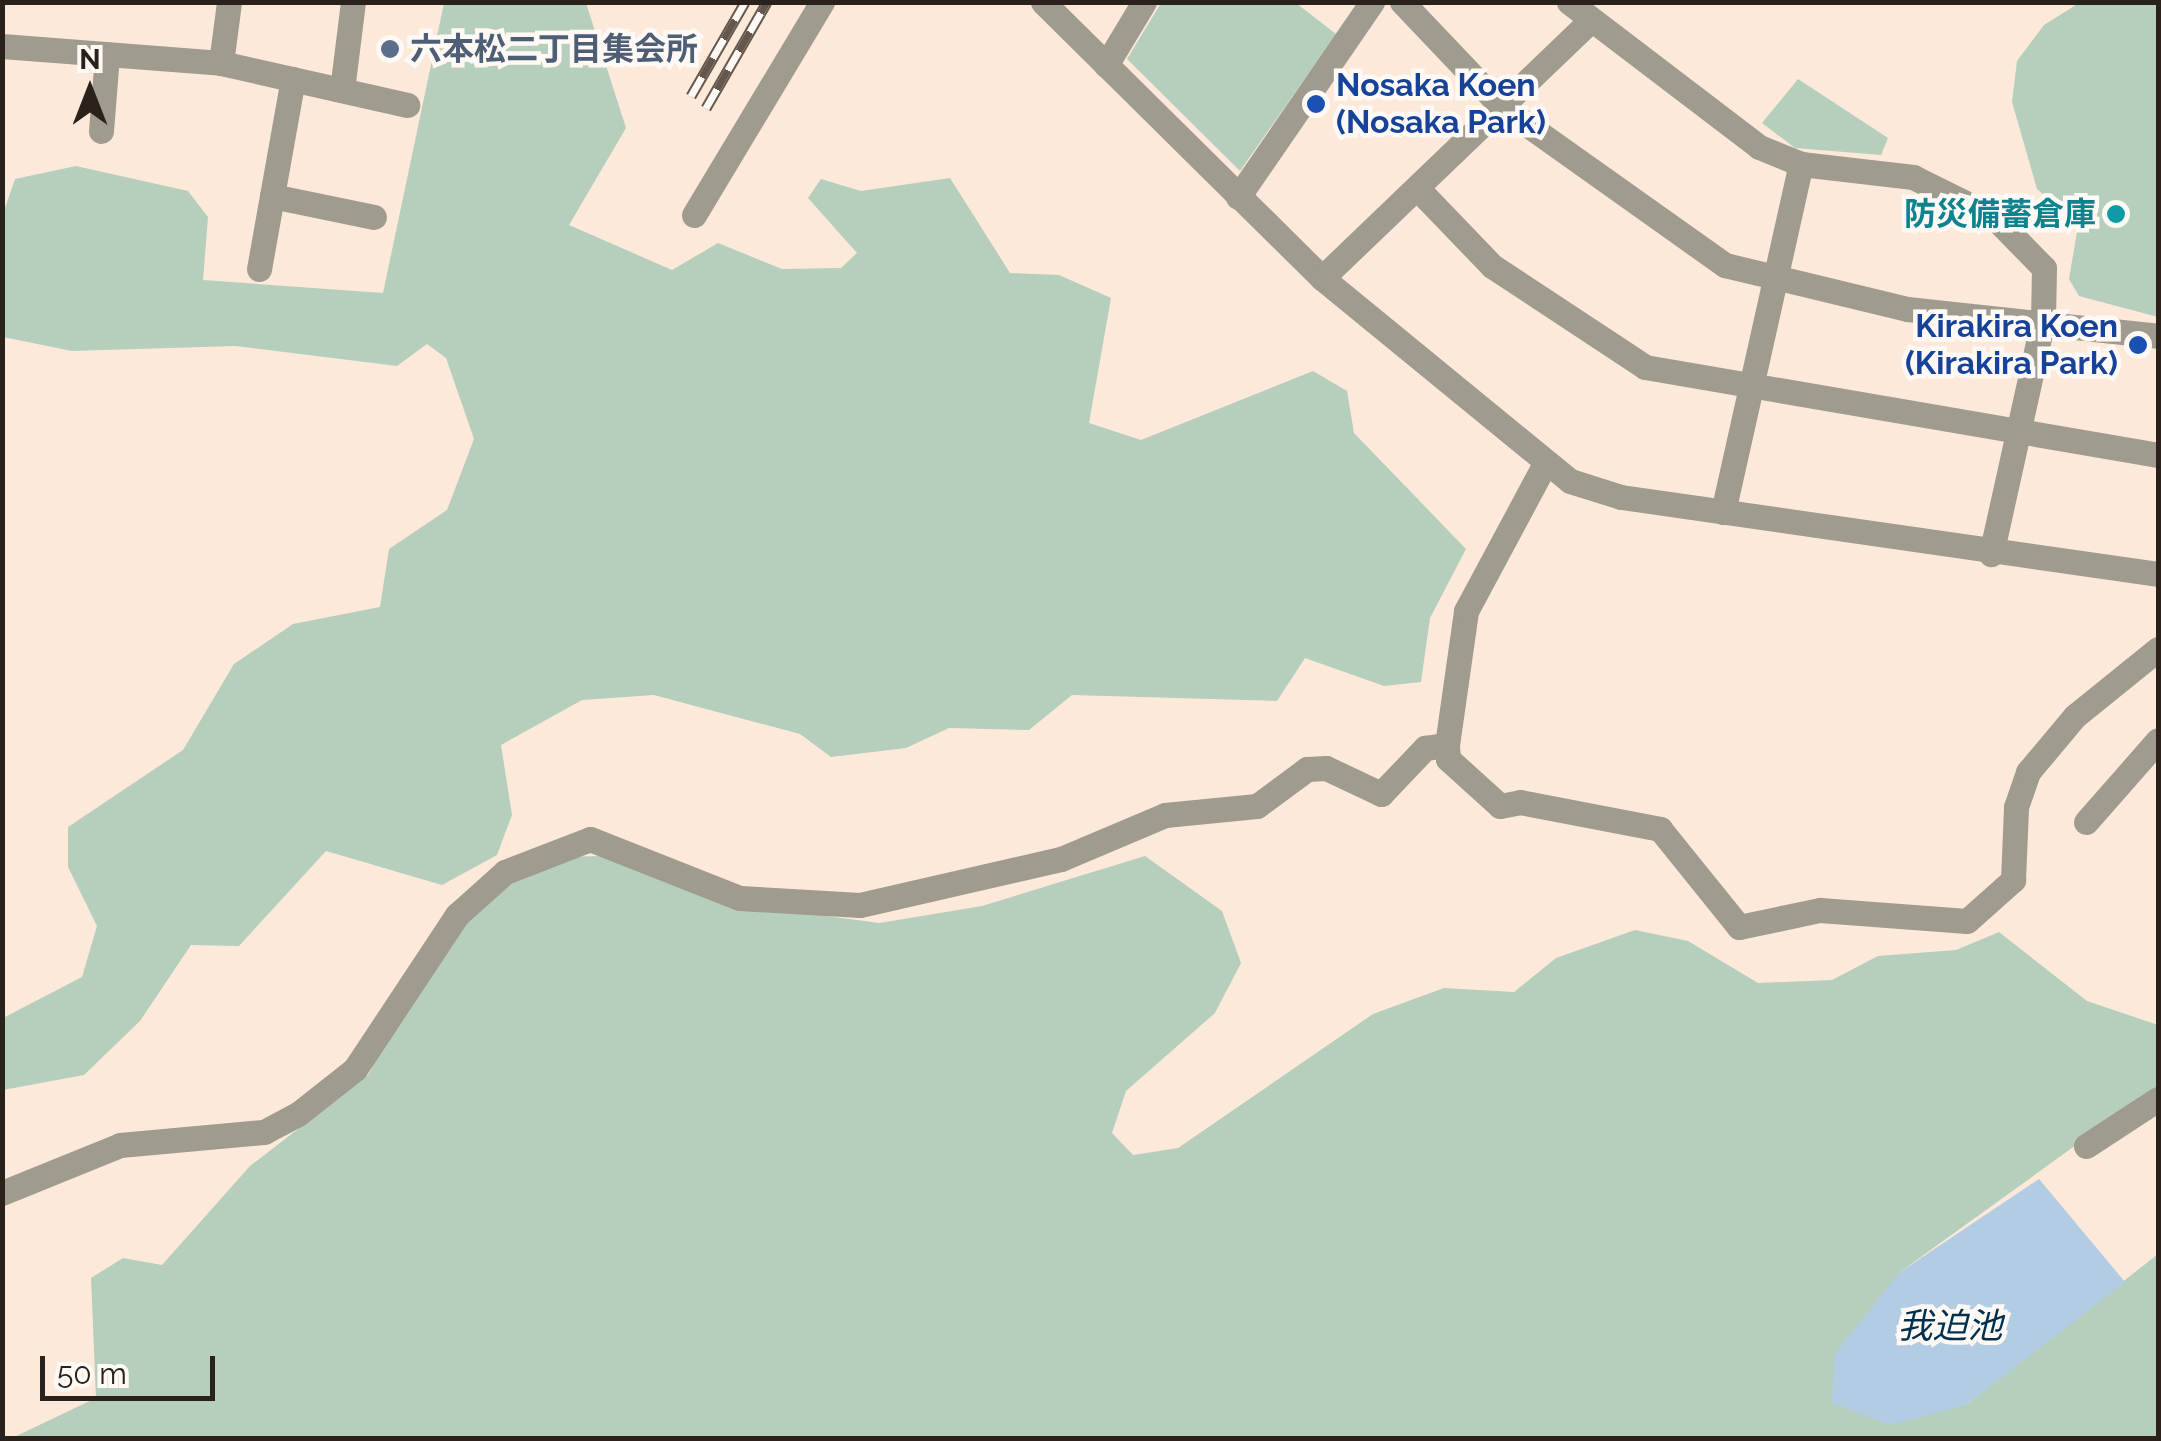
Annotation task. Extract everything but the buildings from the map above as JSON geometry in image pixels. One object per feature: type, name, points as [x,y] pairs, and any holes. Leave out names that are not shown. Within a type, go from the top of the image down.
[{"type":"street","points":[[222,63],[229,2]]},
{"type":"street","points":[[342,90],[353,2]]},
{"type":"street","points":[[694,215],[822,2]]},
{"type":"street","points":[[1043,2],[1322,278],[1546,462],[1621,497],[1991,554],[2158,574]]},
{"type":"street","points":[[1106,65],[1144,2]]},
{"type":"street","points":[[1238,197],[1372,2]]},
{"type":"street","points":[[1402,2],[1501,106],[1725,265],[1907,308],[2043,320],[2158,336]]},
{"type":"street","points":[[1569,2],[1588,22],[1759,146],[1802,164],[1913,177],[1994,217],[2044,268],[2043,320],[1991,554]]},
{"type":"street","points":[[1322,278],[1588,22]]},
{"type":"street","points":[[2,46],[222,63],[407,105]]},
{"type":"street","points":[[100,132],[107,54]]},
{"type":"street","points":[[260,270],[292,79]]},
{"type":"street","points":[[1723,512],[1802,164]]},
{"type":"street","points":[[1417,188],[1492,266],[1622,357],[1751,385],[2158,456]]},
{"type":"street","points":[[272,196],[374,218]]},
{"type":"street","points":[[1546,462],[1466,611],[1448,759],[1500,806],[1520,802],[1660,829],[1739,927],[1820,910],[1959,922],[1990,907],[2013,880],[2020,786],[2048,743],[2158,648]]},
{"type":"street","points":[[2097,819],[2158,740]]},
{"type":"street","points":[[2,1193],[120,1145],[264,1132],[298,1114],[355,1069],[457,915],[505,872],[573,842],[608,842],[740,898],[860,905],[1061,859],[1165,815],[1256,806],[1307,769],[1326,768],[1381,794],[1425,748],[1447,745]]},
{"type":"street","points":[[2086,1146],[2158,1099]]},
{"type":"green space","points":[[444,3],[586,3],[626,128],[569,225],[672,270],[718,243],[782,269],[841,268],[857,253],[808,198],[821,179],[861,191],[950,178],[1010,273],[1059,275],[1111,298],[1089,423],[1141,440],[1313,371],[1347,391],[1354,433],[1466,549],[1430,618],[1421,682],[1384,686],[1305,658],[1277,701],[1072,695],[1029,730],[949,728],[906,748],[831,757],[800,734],[654,695],[582,700],[501,745],[512,815],[497,855],[442,885],[326,851],[239,946],[191,945],[140,1021],[84,1075],[3,1090],[3,1018],[82,977],[97,926],[68,867],[68,827],[183,750],[234,664],[293,624],[380,607],[389,549],[447,510],[474,439],[446,358],[427,344],[397,366],[235,346],[72,351],[3,337],[3,214],[15,179],[76,166],[188,191],[208,217],[203,280],[383,293]]},
{"type":"green space","points":[[1161,3],[1296,3],[1336,34],[1240,171],[1127,59]]},
{"type":"green space","points":[[2079,3],[2158,3],[2158,317],[2079,296],[2069,279],[2078,226],[2037,189],[2012,102],[2017,61],[2044,25]]},
{"type":"green space","points":[[1798,79],[1888,138],[1881,155],[1795,148],[1762,123]]},
{"type":"green space","points":[[607,856],[716,901],[879,923],[982,906],[1145,856],[1222,911],[1241,963],[1215,1013],[1126,1091],[1112,1133],[1133,1155],[1178,1148],[1373,1014],[1444,988],[1514,992],[1556,958],[1635,930],[1688,941],[1758,983],[1832,980],[1878,956],[1956,950],[1999,932],[2087,1001],[2158,1025],[2158,1086],[1900,1272],[1966,1405],[2158,1254],[2158,1438],[12,1438],[96,1398],[91,1278],[123,1258],[162,1265],[250,1166],[368,1075],[443,938],[506,881],[548,857]]},
{"type":"water","name":"我迫池","points":[[2039,1179],[2125,1282],[1966,1405],[1890,1425],[1832,1403],[1835,1353],[1900,1272]]},
{"type":"railway","points":[[691,96],[745,2]]},
{"type":"railway","points":[[706,108],[767,2]]},
{"type":"place","name":"六本松二丁目集会所","points":[[390,49]]},
{"type":"place","name":"Nosaka Koen (Nosaka Park)","points":[[1316,104]]},
{"type":"place","name":"防災備蓄倉庫","points":[[2116,214]]},
{"type":"place","name":"Kirakira Koen (Kirakira Park)","points":[[2138,345]]}]
